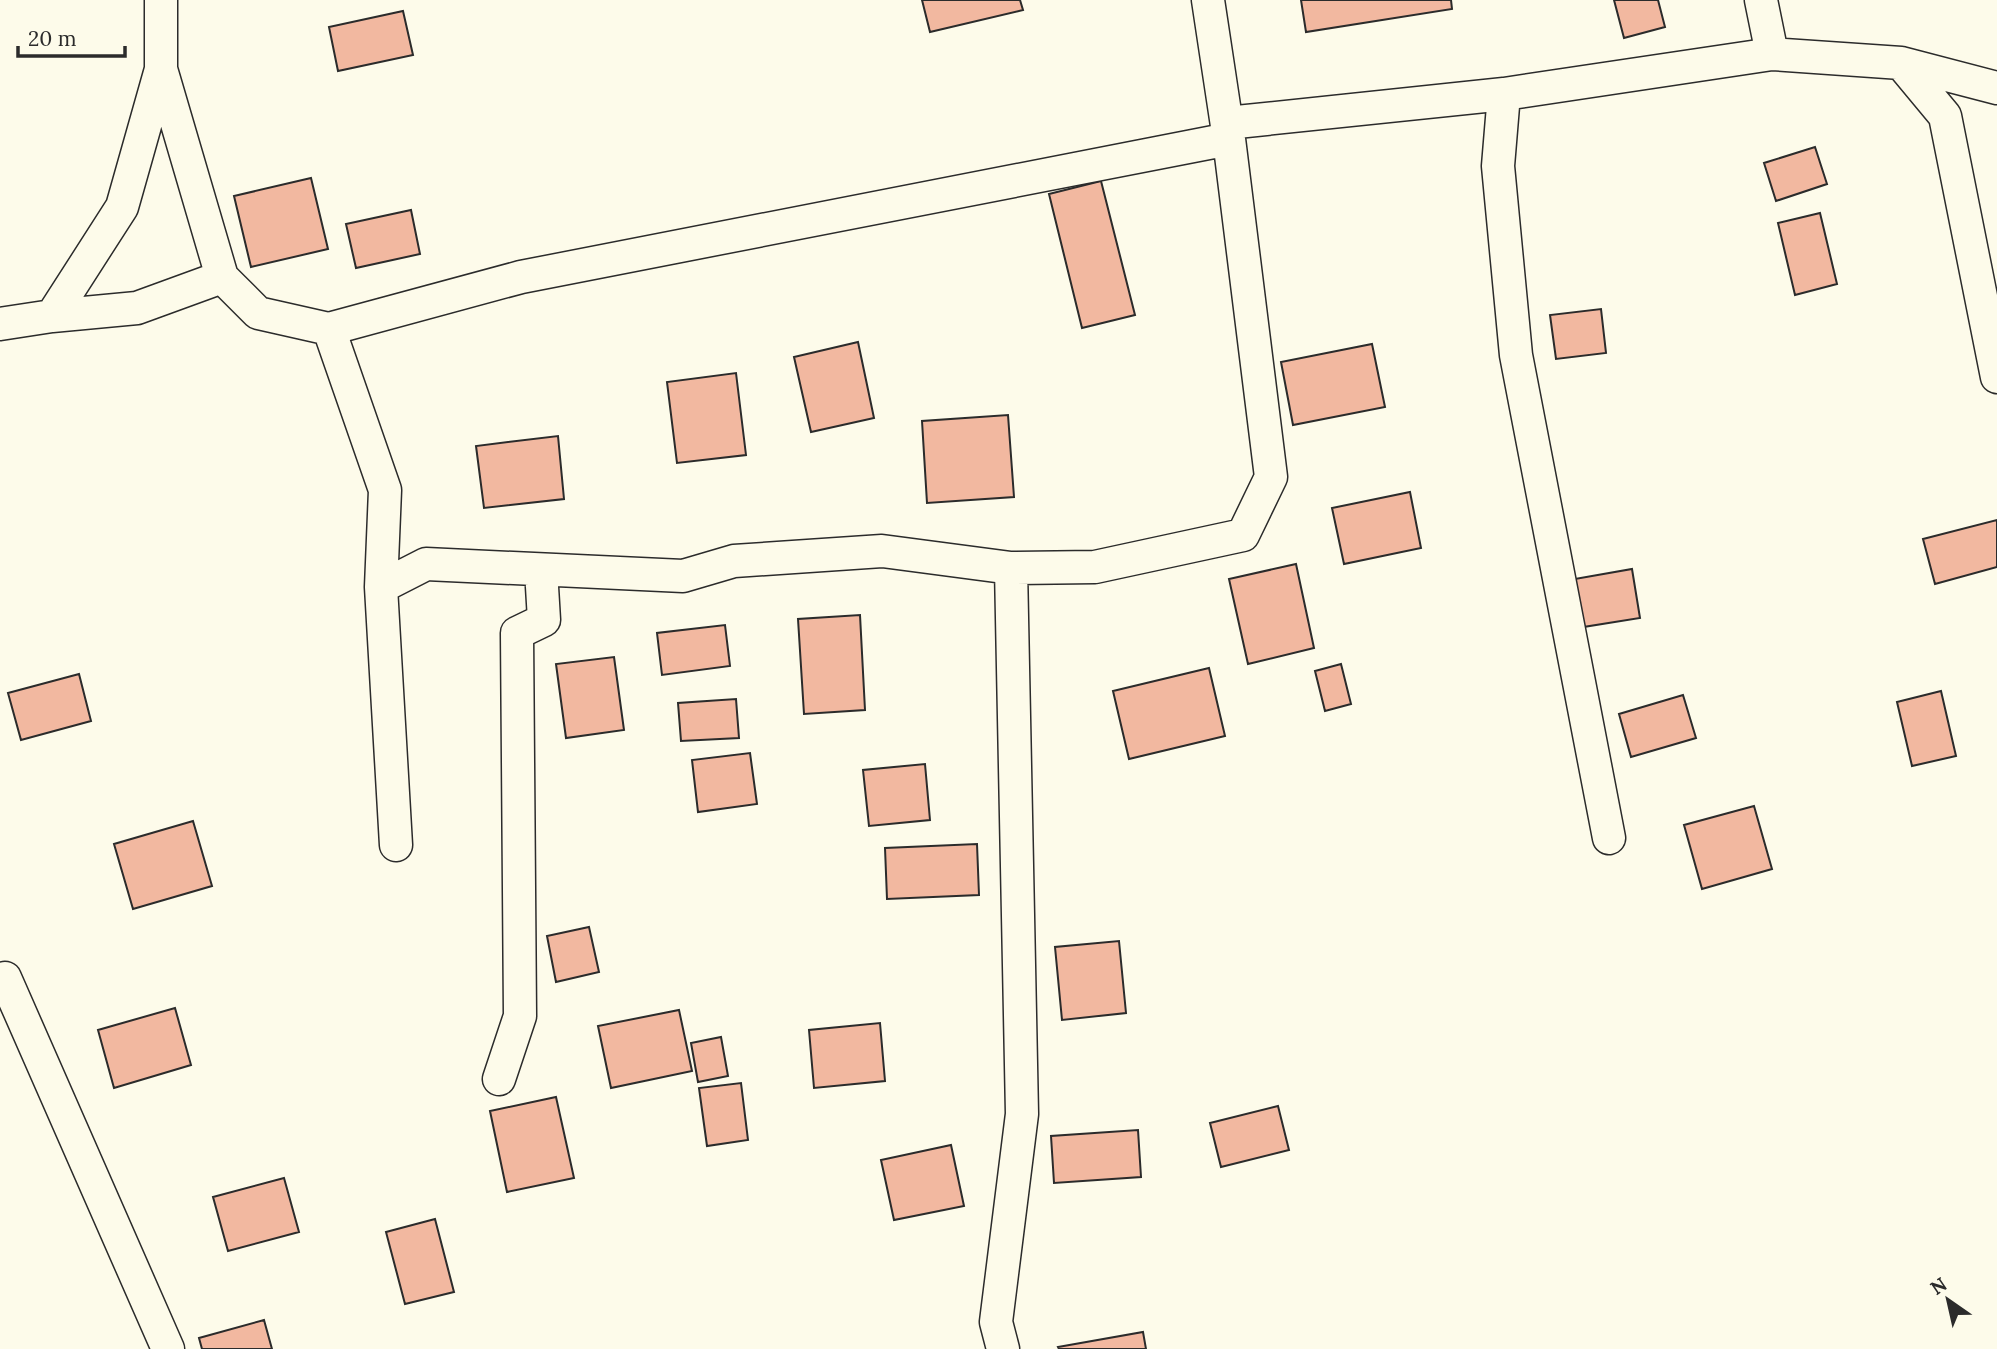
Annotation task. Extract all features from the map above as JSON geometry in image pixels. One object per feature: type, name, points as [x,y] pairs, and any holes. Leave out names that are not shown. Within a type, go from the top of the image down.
[{"type":"street","points":[[161,0],[162,69],[222,277],[258,313],[329,329],[521,276],[1228,131],[1772,54],[1901,63],[1997,88]]},
{"type":"street","points":[[381,587],[426,564],[684,576],[734,561],[882,551],[1011,568],[1095,567],[1243,534],[1271,477],[1228,131],[1208,0]]},
{"type":"street","points":[[1761,0],[1772,54]]},
{"type":"street","points":[[1901,63],[1945,116],[1997,377]]},
{"type":"street","points":[[52,316],[122,207],[162,69]]},
{"type":"street","points":[[1504,94],[1498,166],[1516,355],[1609,838]]},
{"type":"street","points":[[0,324],[52,316],[136,309],[222,277]]},
{"type":"street","points":[[329,329],[385,490],[381,587],[396,845]]},
{"type":"street","points":[[1003,1349],[996,1322],[1022,1114],[1011,568]]},
{"type":"street","points":[[499,1079],[520,1016],[517,633],[544,620],[541,570]]},
{"type":"street","points":[[2,973],[168,1349]]},
{"type":"building","points":[[922,0],[1020,0],[1023,10],[930,32]]},
{"type":"building","points":[[1301,0],[1451,0],[1452,9],[1306,32]]},
{"type":"building","points":[[1614,0],[1658,0],[1665,27],[1624,38]]},
{"type":"building","points":[[403,11],[413,55],[338,71],[329,27]]},
{"type":"building","points":[[1815,147],[1827,184],[1776,201],[1764,163]]},
{"type":"building","points":[[311,178],[328,249],[251,267],[234,196]]},
{"type":"building","points":[[1101,181],[1135,315],[1082,328],[1049,194]]},
{"type":"building","points":[[411,210],[420,254],[356,268],[346,224]]},
{"type":"building","points":[[1820,213],[1837,284],[1795,295],[1778,223]]},
{"type":"building","points":[[1601,309],[1606,353],[1556,359],[1550,315]]},
{"type":"building","points":[[858,342],[874,418],[811,432],[794,357]]},
{"type":"building","points":[[1372,344],[1385,407],[1293,425],[1281,362]]},
{"type":"building","points":[[736,373],[746,455],[677,463],[667,382]]},
{"type":"building","points":[[1008,415],[1014,497],[927,503],[922,421]]},
{"type":"building","points":[[558,436],[564,499],[484,508],[476,446]]},
{"type":"building","points":[[1410,492],[1421,548],[1344,564],[1332,508]]},
{"type":"building","points":[[1997,520],[1997,567],[1935,584],[1923,539]]},
{"type":"building","points":[[1296,564],[1314,648],[1248,664],[1229,579]]},
{"type":"building","points":[[1632,569],[1640,618],[1577,628],[1569,580]]},
{"type":"building","points":[[860,615],[865,710],[804,714],[798,619]]},
{"type":"building","points":[[725,625],[730,666],[662,675],[657,633]]},
{"type":"building","points":[[614,657],[624,730],[566,738],[556,664]]},
{"type":"building","points":[[1341,664],[1351,704],[1325,711],[1315,671]]},
{"type":"building","points":[[1209,668],[1225,736],[1129,759],[1113,691]]},
{"type":"building","points":[[79,674],[91,721],[21,740],[8,693]]},
{"type":"building","points":[[1941,691],[1956,756],[1912,766],[1897,702]]},
{"type":"building","points":[[1683,695],[1696,738],[1631,757],[1619,714]]},
{"type":"building","points":[[736,699],[739,738],[681,741],[678,703]]},
{"type":"building","points":[[750,753],[757,804],[698,812],[692,760]]},
{"type":"building","points":[[925,764],[930,820],[869,826],[863,770]]},
{"type":"building","points":[[1754,806],[1772,869],[1702,889],[1684,825]]},
{"type":"building","points":[[193,821],[212,886],[133,909],[114,844]]},
{"type":"building","points":[[977,844],[979,895],[887,899],[885,848]]},
{"type":"building","points":[[589,927],[599,972],[556,982],[547,936]]},
{"type":"building","points":[[1119,941],[1126,1013],[1062,1020],[1055,947]]},
{"type":"building","points":[[175,1008],[191,1065],[114,1088],[98,1030]]},
{"type":"building","points":[[679,1010],[692,1071],[611,1088],[598,1026]]},
{"type":"building","points":[[880,1023],[885,1081],[814,1088],[809,1030]]},
{"type":"building","points":[[721,1037],[728,1076],[698,1082],[691,1043]]},
{"type":"building","points":[[741,1083],[748,1140],[707,1146],[699,1088]]},
{"type":"building","points":[[556,1097],[574,1178],[507,1192],[490,1111]]},
{"type":"building","points":[[1278,1106],[1289,1150],[1221,1167],[1210,1123]]},
{"type":"building","points":[[1138,1130],[1141,1177],[1054,1183],[1051,1136]]},
{"type":"building","points":[[951,1145],[964,1206],[894,1220],[881,1160]]},
{"type":"building","points":[[284,1178],[299,1232],[228,1251],[213,1197]]},
{"type":"building","points":[[435,1219],[454,1292],[405,1304],[386,1232]]},
{"type":"building","points":[[264,1320],[272,1349],[202,1349],[199,1338]]},
{"type":"building","points":[[1143,1332],[1146,1349],[1058,1347]]}]
